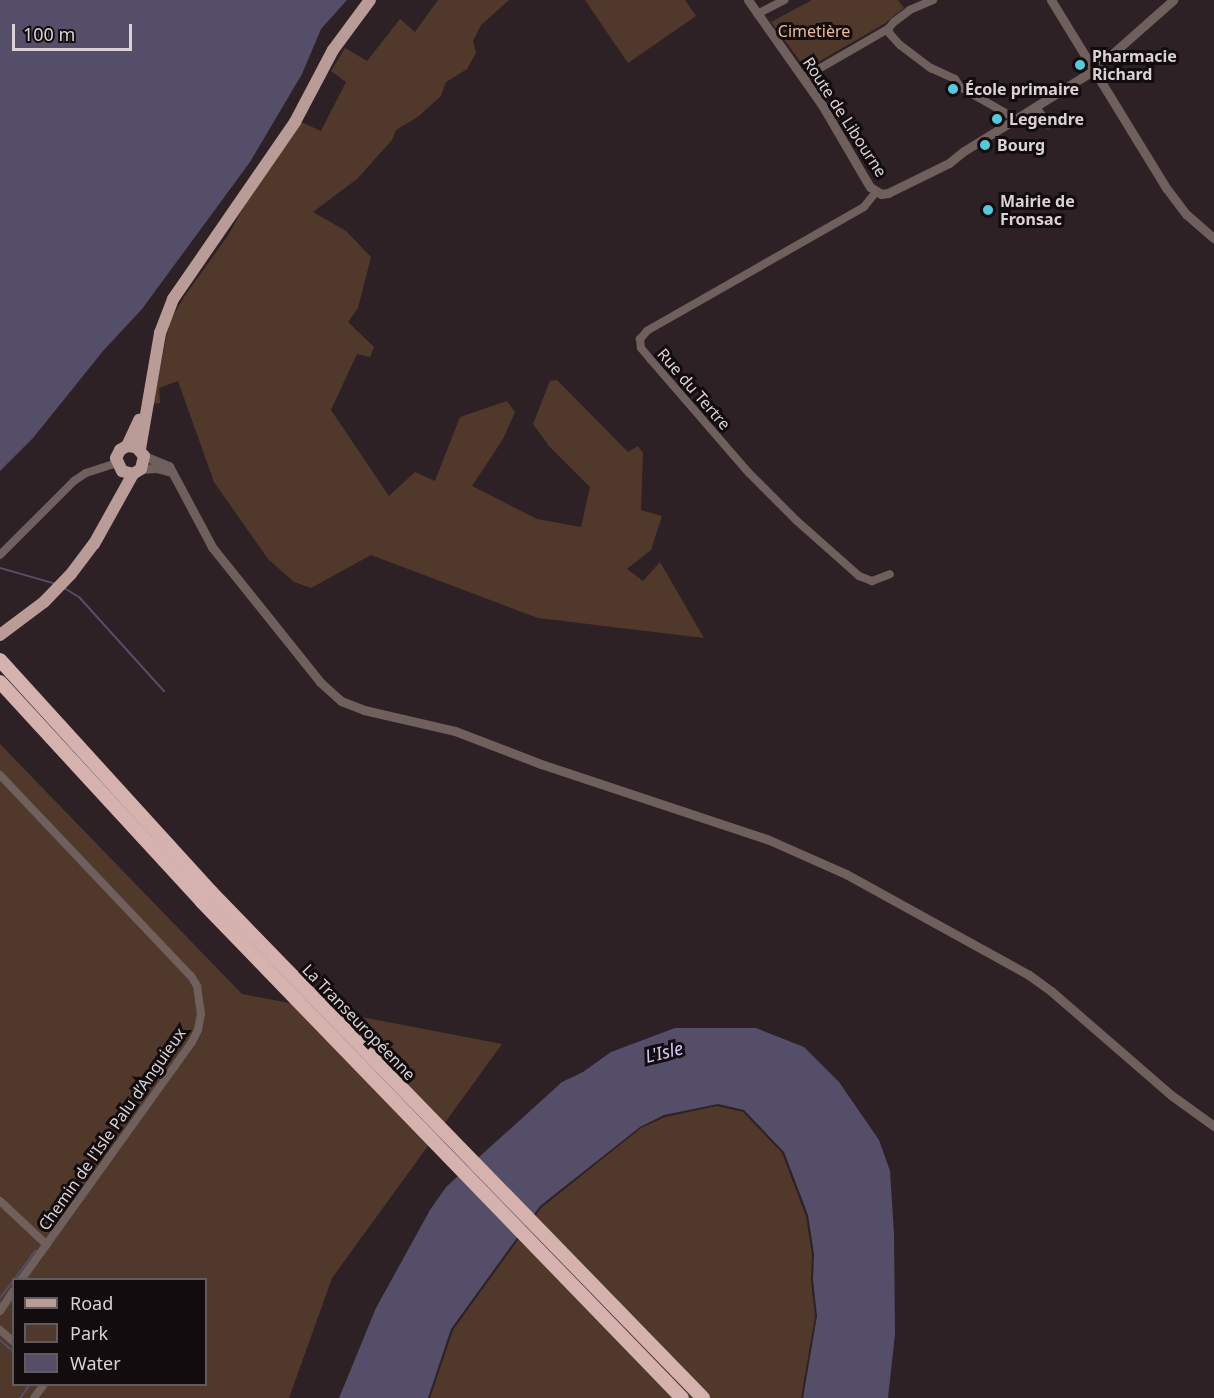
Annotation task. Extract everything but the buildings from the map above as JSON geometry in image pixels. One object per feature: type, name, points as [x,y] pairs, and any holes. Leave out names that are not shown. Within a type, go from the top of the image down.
[{"type":"highway","name":"La Transeuropéenne","points":[[0,660],[5,677],[202,902],[422,1120],[562,1264],[703,1398]]},
{"type":"highway","name":"La Transeuropéenne","points":[[562,1264],[682,1398]]},
{"type":"main road","points":[[0,634],[44,602],[84,559],[137,471],[137,451],[160,333],[173,299],[295,122],[333,50],[370,0]]},
{"type":"main road","points":[[113,508],[118,465],[117,454],[137,451]]},
{"type":"main road","points":[[118,465],[125,473],[137,471]]},
{"type":"street","name":"Route de Libourne","points":[[748,0],[803,78],[845,141],[866,181],[876,192]]},
{"type":"street","points":[[757,15],[784,0]]},
{"type":"street","points":[[803,78],[888,29],[910,10],[933,0]]},
{"type":"street","points":[[1051,0],[1176,202],[1198,227],[1214,238]]},
{"type":"street","points":[[876,192],[888,193],[949,163],[1094,70],[1173,0]]},
{"type":"street","points":[[888,29],[900,45],[931,68],[955,79],[960,87],[1016,119]]},
{"type":"street","points":[[1036,107],[1048,124]]},
{"type":"street","name":"Rue du Tertre","points":[[876,192],[864,207],[647,331],[640,339],[641,348],[749,473],[796,521],[859,576],[872,580],[890,574]]},
{"type":"street","points":[[137,451],[165,464],[172,472],[212,547],[313,674],[341,701],[364,710],[455,732],[541,764],[767,839],[836,869],[1029,975],[1051,991],[1171,1095],[1214,1126]]},
{"type":"street","points":[[0,555],[74,481],[86,473],[118,465]]},
{"type":"street","points":[[137,471],[156,468],[172,472]]},
{"type":"street","name":"Chemin de l'Isle Palu d’Anguieux","points":[[0,775],[191,976],[200,999],[200,1022],[192,1042],[22,1278]]},
{"type":"street","points":[[0,1201],[47,1245]]},
{"type":"street","points":[[0,1311],[12,1293]]},
{"type":"street","points":[[0,1330],[12,1340]]},
{"type":"green space","points":[[438,0],[509,0],[481,25],[473,41],[476,53],[467,69],[446,82],[441,96],[419,116],[396,130],[392,140],[357,179],[313,212],[346,231],[371,257],[358,308],[348,322],[374,347],[370,357],[357,354],[331,410],[389,496],[415,472],[435,481],[460,417],[507,401],[515,412],[503,439],[472,486],[537,519],[581,527],[590,487],[549,446],[533,424],[550,381],[557,380],[628,452],[638,446],[643,453],[641,510],[662,516],[651,550],[627,569],[643,581],[660,562],[704,638],[538,618],[371,555],[311,588],[294,582],[268,559],[214,482],[178,381],[159,388],[160,403],[153,404],[169,323],[184,297],[229,234],[250,195],[301,122],[321,131],[346,82],[331,71],[345,48],[367,61],[400,19],[415,32]]},
{"type":"green space","points":[[585,0],[685,0],[696,16],[628,63]]},
{"type":"green space","name":"Cimetière","points":[[812,0],[898,0],[904,8],[884,24],[806,69],[771,22]]},
{"type":"green space","points":[[0,744],[242,994],[502,1044],[332,1278],[289,1398],[0,1398]]},
{"type":"green space","points":[[717,1106],[743,1112],[782,1153],[806,1216],[812,1255],[811,1280],[815,1317],[801,1398],[430,1398],[453,1330],[541,1208],[641,1128],[665,1117]]},
{"type":"water","points":[[0,0],[347,0],[321,29],[302,74],[250,162],[142,309],[103,351],[33,438],[0,471]]},
{"type":"water","name":"L'Isle","points":[[675,1028],[756,1028],[804,1047],[839,1082],[879,1140],[890,1171],[894,1234],[895,1334],[888,1398],[803,1398],[817,1316],[813,1280],[814,1254],[808,1215],[784,1152],[744,1110],[718,1104],[664,1115],[640,1127],[540,1206],[451,1329],[428,1398],[339,1398],[376,1308],[430,1210],[446,1187],[562,1082],[583,1072],[611,1052]]},
{"type":"waterway","points":[[0,568],[56,584]]},
{"type":"waterway","points":[[64,588],[79,597],[164,691]]},
{"type":"waterway","points":[[15,1278],[36,1250]]},
{"type":"waterway","points":[[0,1298],[12,1283]]},
{"type":"waterway","points":[[0,1340],[12,1350]]},
{"type":"waterway","points":[[20,1398],[29,1386]]},
{"type":"place","name":"Pharmacie Richard","points":[[1080,65]]},
{"type":"place","name":"École primaire","points":[[953,89]]},
{"type":"place","name":"Legendre","points":[[997,119]]},
{"type":"place","name":"Bourg","points":[[985,145]]},
{"type":"place","name":"Mairie de Fronsac","points":[[988,210]]}]
